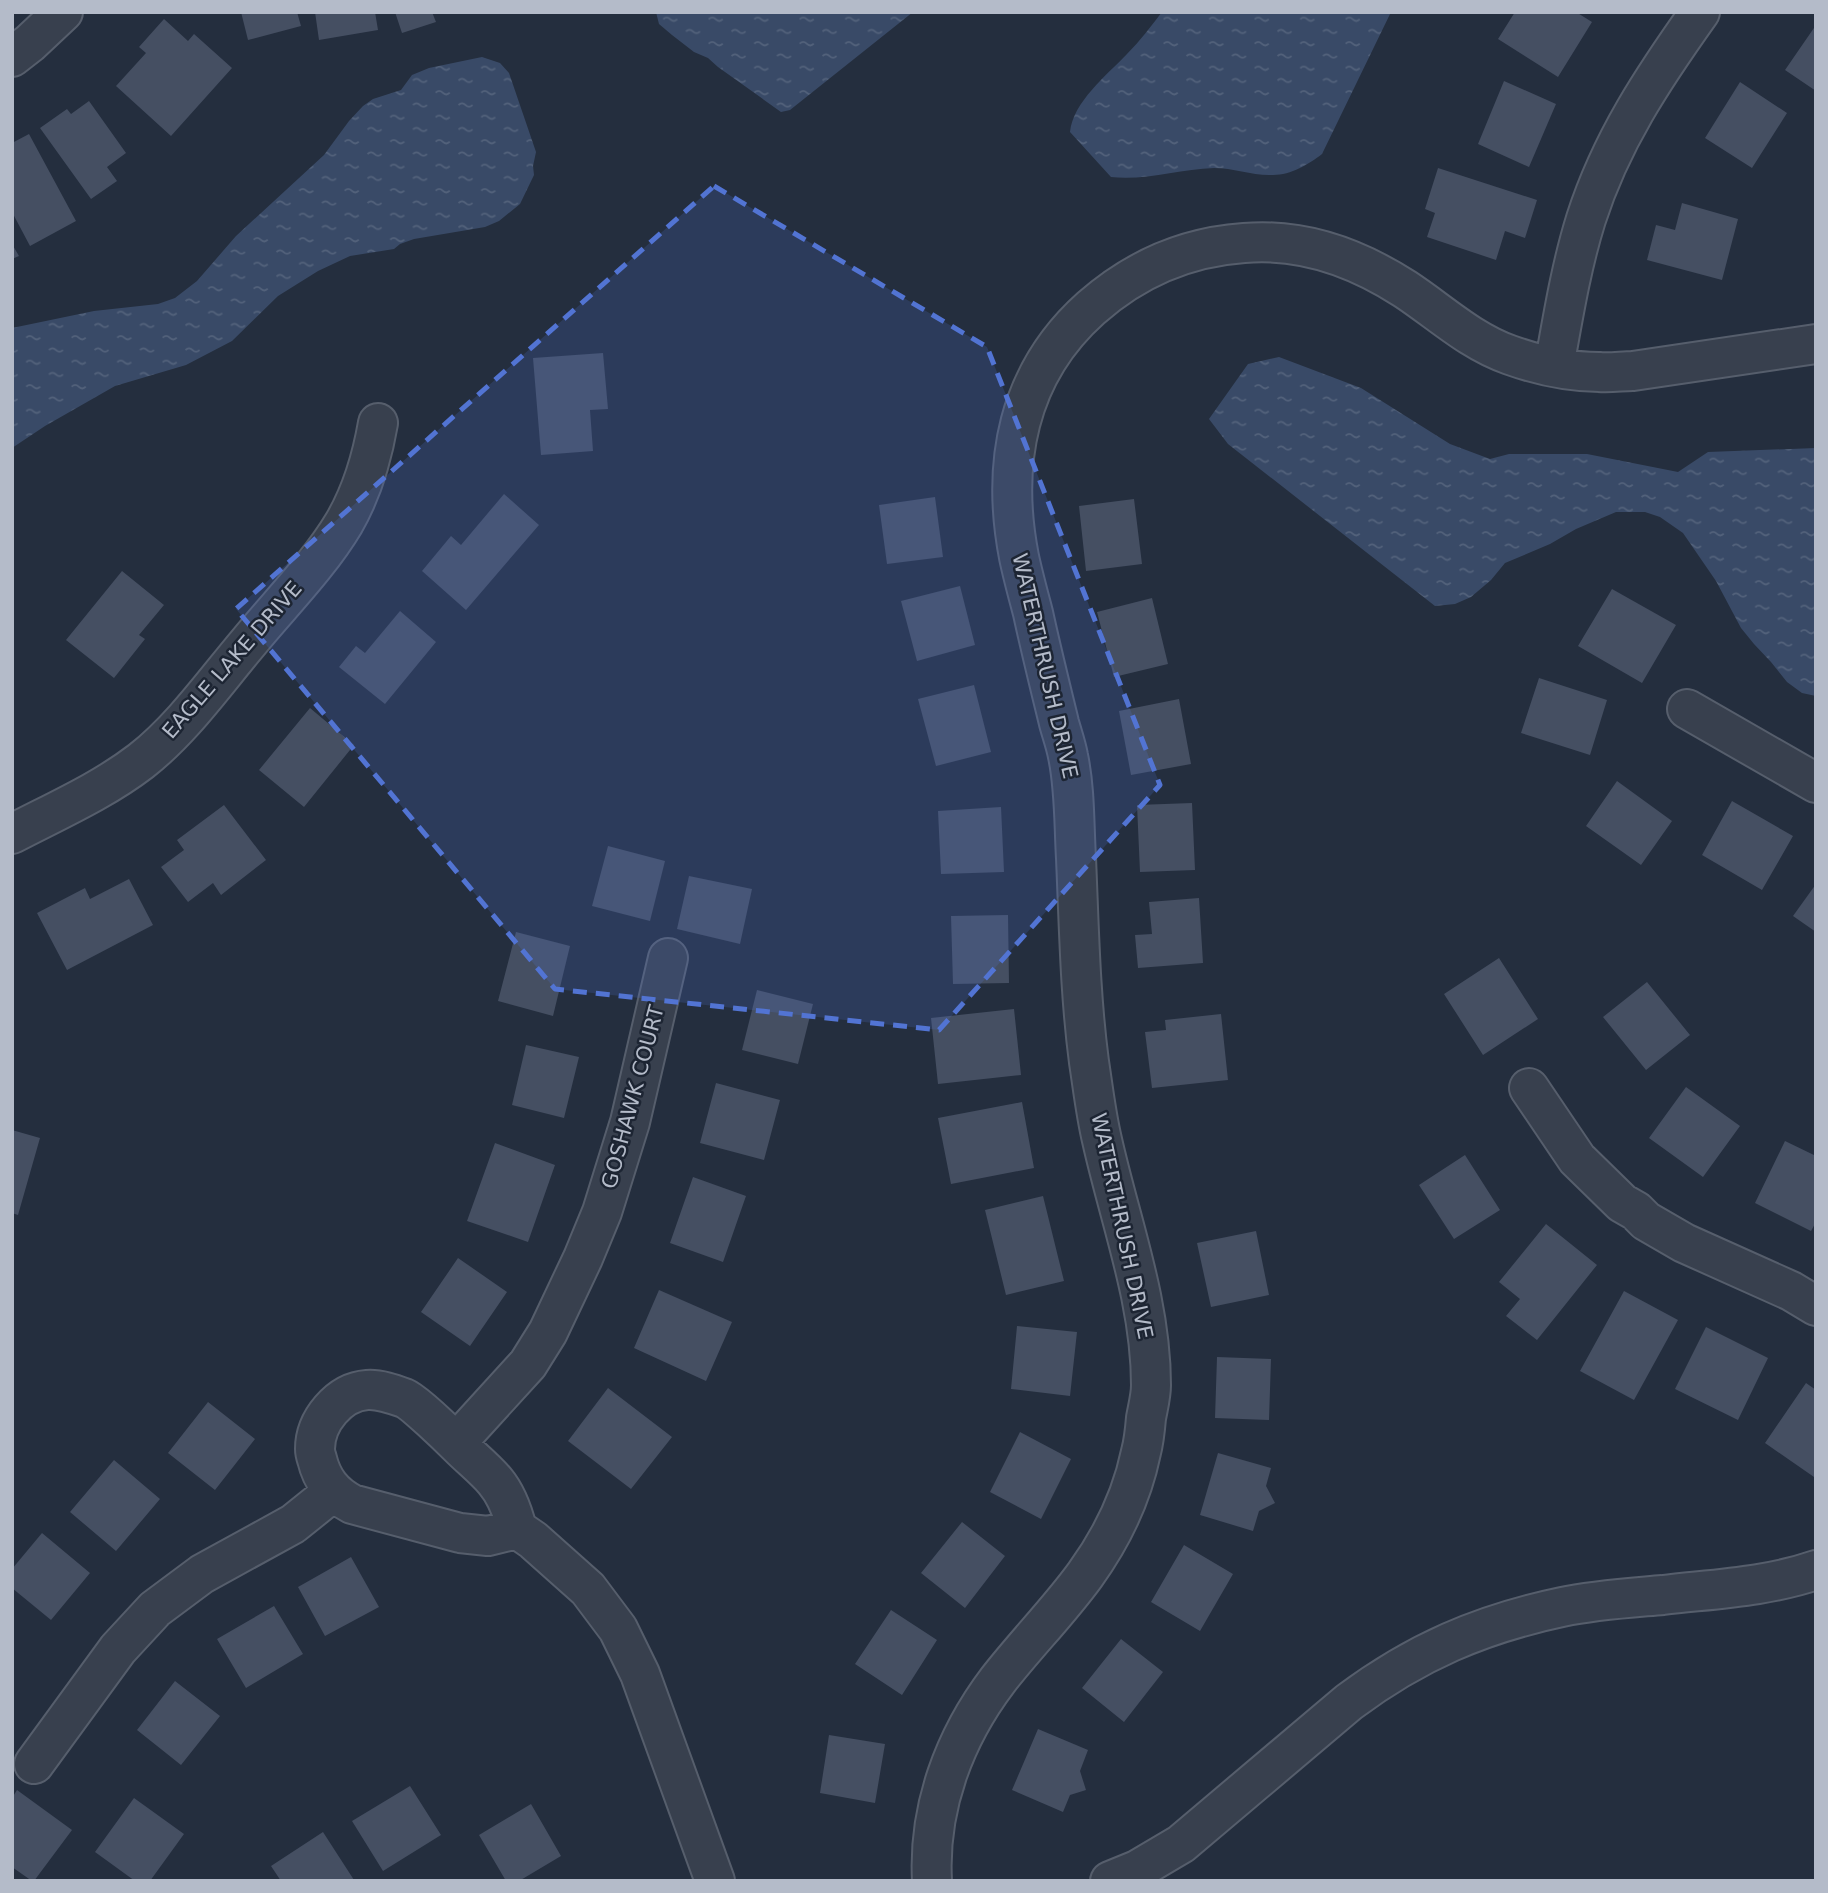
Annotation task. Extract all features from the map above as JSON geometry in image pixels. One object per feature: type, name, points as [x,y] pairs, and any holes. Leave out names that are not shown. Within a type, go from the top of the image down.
[{"type":"street","points":[[12,57],[63,12]]},
{"type":"street","points":[[1554,367],[1577,251],[1605,168],[1636,105],[1700,12]]},
{"type":"street","name":"WATERTHRUSH DRIVE","points":[[932,1881],[932,1846],[937,1813],[945,1781],[963,1735],[979,1706],[1000,1677],[1074,1590],[1104,1547],[1126,1501],[1137,1468],[1150,1399],[1147,1331],[1100,1134],[1086,1034],[1068,757],[1018,554],[1012,472],[1016,436],[1040,373],[1057,345],[1080,317],[1133,277],[1164,261],[1196,250],[1246,242],[1297,245],[1346,258],[1377,272],[1467,333],[1508,355],[1554,367],[1589,372],[1633,371],[1816,344]]},
{"type":"street","name":"EAGLE LAKE DRIVE","points":[[12,834],[125,773],[151,752],[183,719],[330,544],[357,496],[372,454],[378,423]]},
{"type":"street","points":[[1687,709],[1816,783]]},
{"type":"street","name":"GOSHAWK COURT","points":[[456,1443],[535,1354],[583,1258],[602,1212],[630,1122],[668,958]]},
{"type":"street","points":[[1529,1088],[1577,1159],[1622,1203],[1646,1221],[1684,1243],[1783,1287],[1816,1306]]},
{"type":"street","points":[[517,1529],[488,1536],[460,1533],[352,1504],[328,1486],[320,1472],[315,1449],[320,1425],[329,1411],[349,1395],[368,1390],[406,1398],[495,1480],[505,1497],[517,1529],[588,1589],[618,1629],[640,1674],[715,1881]]},
{"type":"street","points":[[34,1764],[118,1649],[155,1609],[202,1574],[293,1524],[334,1491]]},
{"type":"street","points":[[1110,1881],[1137,1870],[1181,1844],[1349,1702],[1412,1660],[1452,1640],[1483,1628],[1562,1607],[1748,1585],[1816,1570]]},
{"type":"highlighted area","points":[[714,186],[987,347],[1160,785],[939,1030],[555,989],[236,609]]},
{"type":"water","points":[[656,12],[913,12],[790,110],[781,112],[672,35],[659,24]]},
{"type":"water","points":[[1162,12],[1391,12],[1322,154],[1306,165],[1273,175],[1214,168],[1137,177],[1111,177],[1070,132],[1072,121],[1092,90]]},
{"type":"water","points":[[482,57],[500,63],[509,73],[536,152],[534,175],[520,204],[499,221],[485,227],[414,239],[394,249],[350,256],[318,271],[278,296],[232,341],[186,365],[115,386],[12,448],[12,328],[94,311],[158,304],[175,298],[197,281],[236,236],[324,155],[363,106],[373,99],[401,90],[412,75],[429,68]]},
{"type":"water","points":[[1279,357],[1361,388],[1450,444],[1490,459],[1509,454],[1587,454],[1678,472],[1708,452],[1816,448],[1816,696],[1802,693],[1787,682],[1754,644],[1741,628],[1716,581],[1683,533],[1660,517],[1645,512],[1616,512],[1576,529],[1550,544],[1505,563],[1491,580],[1471,597],[1455,604],[1435,606],[1228,444],[1209,419],[1248,364]]},
{"type":"building","points":[[241,12],[297,12],[301,26],[248,40]]},
{"type":"building","points":[[315,12],[375,12],[378,30],[319,40]]},
{"type":"building","points":[[395,12],[432,12],[436,22],[402,33]]},
{"type":"building","points":[[1515,12],[1576,12],[1592,22],[1558,77],[1498,39]]},
{"type":"building","points":[[164,19],[188,41],[194,34],[232,68],[171,136],[116,86],[146,53],[139,47]]},
{"type":"building","points":[[1816,25],[1816,91],[1785,70]]},
{"type":"building","points":[[1504,81],[1556,104],[1529,167],[1478,144]]},
{"type":"building","points":[[1740,82],[1787,113],[1752,168],[1705,138]]},
{"type":"building","points":[[89,101],[126,153],[107,167],[117,181],[91,199],[40,128],[67,109],[71,114]]},
{"type":"building","points":[[29,134],[76,221],[30,246],[12,212],[12,143]]},
{"type":"building","points":[[1438,168],[1537,200],[1525,238],[1505,231],[1496,260],[1427,237],[1435,213],[1425,209]]},
{"type":"building","points":[[1682,203],[1738,219],[1722,280],[1647,260],[1656,225],[1675,230]]},
{"type":"building","points":[[12,244],[19,256],[12,259]]},
{"type":"building","points":[[603,353],[608,409],[590,410],[593,451],[541,455],[533,358]]},
{"type":"building","points":[[504,494],[539,525],[466,610],[422,571],[451,536],[461,545]]},
{"type":"building","points":[[935,497],[943,557],[887,564],[879,505]]},
{"type":"building","points":[[1134,499],[1142,564],[1086,571],[1079,506]]},
{"type":"building","points":[[122,571],[164,605],[139,635],[145,639],[114,678],[66,640]]},
{"type":"building","points":[[960,586],[975,645],[917,661],[901,601]]},
{"type":"building","points":[[1612,589],[1676,625],[1642,683],[1578,646]]},
{"type":"building","points":[[1152,598],[1168,664],[1114,677],[1097,612]]},
{"type":"building","points":[[400,611],[436,642],[385,704],[339,667],[356,646],[365,653]]},
{"type":"building","points":[[1539,678],[1607,700],[1590,755],[1521,733]]},
{"type":"building","points":[[974,685],[991,752],[936,766],[918,699]]},
{"type":"building","points":[[1179,699],[1191,764],[1131,775],[1119,711]]},
{"type":"building","points":[[310,708],[354,745],[304,807],[259,770]]},
{"type":"building","points":[[1617,781],[1672,821],[1641,865],[1586,826]]},
{"type":"building","points":[[1732,801],[1793,836],[1762,890],[1702,855]]},
{"type":"building","points":[[1192,803],[1195,870],[1140,872],[1137,805]]},
{"type":"building","points":[[224,805],[266,860],[221,895],[213,883],[188,902],[161,867],[184,850],[177,840]]},
{"type":"building","points":[[1001,807],[1004,872],[941,874],[938,811]]},
{"type":"building","points":[[608,846],[665,861],[650,921],[592,906]]},
{"type":"building","points":[[689,876],[752,889],[740,944],[677,929]]},
{"type":"building","points":[[129,879],[153,925],[67,970],[37,913],[85,888],[90,899]]},
{"type":"building","points":[[1816,884],[1816,932],[1793,916]]},
{"type":"building","points":[[1199,898],[1203,963],[1138,968],[1135,935],[1152,934],[1149,902]]},
{"type":"building","points":[[1008,915],[1009,983],[953,984],[951,916]]},
{"type":"building","points":[[516,932],[570,946],[553,1016],[498,1001]]},
{"type":"building","points":[[1499,958],[1538,1019],[1483,1055],[1444,994]]},
{"type":"building","points":[[1647,982],[1690,1035],[1646,1070],[1603,1017]]},
{"type":"building","points":[[757,990],[813,1004],[798,1064],[742,1050]]},
{"type":"building","points":[[1014,1009],[1021,1075],[938,1084],[931,1018]]},
{"type":"building","points":[[1221,1014],[1228,1080],[1152,1088],[1145,1032],[1166,1030],[1165,1020]]},
{"type":"building","points":[[526,1045],[579,1057],[564,1118],[512,1105]]},
{"type":"building","points":[[716,1083],[780,1100],[764,1160],[700,1143]]},
{"type":"building","points":[[1686,1087],[1740,1126],[1703,1177],[1649,1138]]},
{"type":"building","points":[[1022,1102],[1034,1168],[951,1184],[938,1118]]},
{"type":"building","points":[[12,1130],[40,1138],[18,1215],[12,1213]]},
{"type":"building","points":[[1785,1141],[1816,1156],[1816,1222],[1811,1231],[1755,1203]]},
{"type":"building","points":[[495,1143],[555,1165],[528,1242],[467,1221]]},
{"type":"building","points":[[1465,1155],[1500,1210],[1454,1239],[1419,1185]]},
{"type":"building","points":[[693,1177],[746,1196],[723,1262],[670,1243]]},
{"type":"building","points":[[1043,1196],[1064,1281],[1006,1295],[985,1210]]},
{"type":"building","points":[[1546,1224],[1597,1265],[1537,1340],[1506,1316],[1520,1299],[1499,1282]]},
{"type":"building","points":[[1256,1231],[1269,1295],[1211,1307],[1197,1243]]},
{"type":"building","points":[[458,1258],[507,1292],[470,1346],[421,1312]]},
{"type":"building","points":[[659,1290],[732,1322],[706,1381],[634,1348]]},
{"type":"building","points":[[1624,1291],[1678,1320],[1634,1400],[1580,1371]]},
{"type":"building","points":[[1017,1326],[1077,1332],[1070,1396],[1011,1389]]},
{"type":"building","points":[[1706,1327],[1768,1358],[1738,1420],[1675,1389]]},
{"type":"building","points":[[1217,1357],[1271,1359],[1269,1420],[1215,1418]]},
{"type":"building","points":[[1806,1383],[1816,1390],[1814,1477],[1765,1443]]},
{"type":"building","points":[[608,1388],[672,1437],[631,1489],[568,1441]]},
{"type":"building","points":[[208,1402],[255,1439],[215,1490],[168,1453]]},
{"type":"building","points":[[1020,1432],[1071,1459],[1041,1519],[990,1492]]},
{"type":"building","points":[[1218,1453],[1271,1468],[1266,1486],[1275,1503],[1259,1511],[1253,1531],[1200,1515]]},
{"type":"building","points":[[114,1460],[160,1499],[116,1551],[70,1512]]},
{"type":"building","points":[[962,1522],[1005,1556],[965,1608],[921,1573]]},
{"type":"building","points":[[42,1533],[90,1573],[51,1620],[12,1588],[12,1569]]},
{"type":"building","points":[[1184,1545],[1233,1574],[1200,1631],[1151,1602]]},
{"type":"building","points":[[351,1557],[379,1607],[325,1636],[298,1587]]},
{"type":"building","points":[[274,1606],[303,1654],[246,1688],[217,1639]]},
{"type":"building","points":[[891,1610],[937,1640],[902,1695],[855,1664]]},
{"type":"building","points":[[1121,1639],[1163,1672],[1124,1722],[1082,1688]]},
{"type":"building","points":[[175,1681],[220,1716],[181,1765],[137,1730]]},
{"type":"building","points":[[1038,1729],[1088,1750],[1080,1771],[1086,1790],[1070,1795],[1063,1812],[1012,1790]]},
{"type":"building","points":[[829,1735],[885,1744],[875,1803],[820,1793]]},
{"type":"building","points":[[410,1786],[441,1835],[383,1871],[352,1821]]},
{"type":"building","points":[[17,1790],[72,1830],[34,1881],[12,1867],[12,1798]]},
{"type":"building","points":[[134,1798],[184,1834],[150,1881],[135,1881],[95,1852]]},
{"type":"building","points":[[531,1804],[561,1856],[519,1881],[506,1881],[479,1835]]},
{"type":"building","points":[[323,1832],[354,1880],[281,1881],[271,1866]]}]
